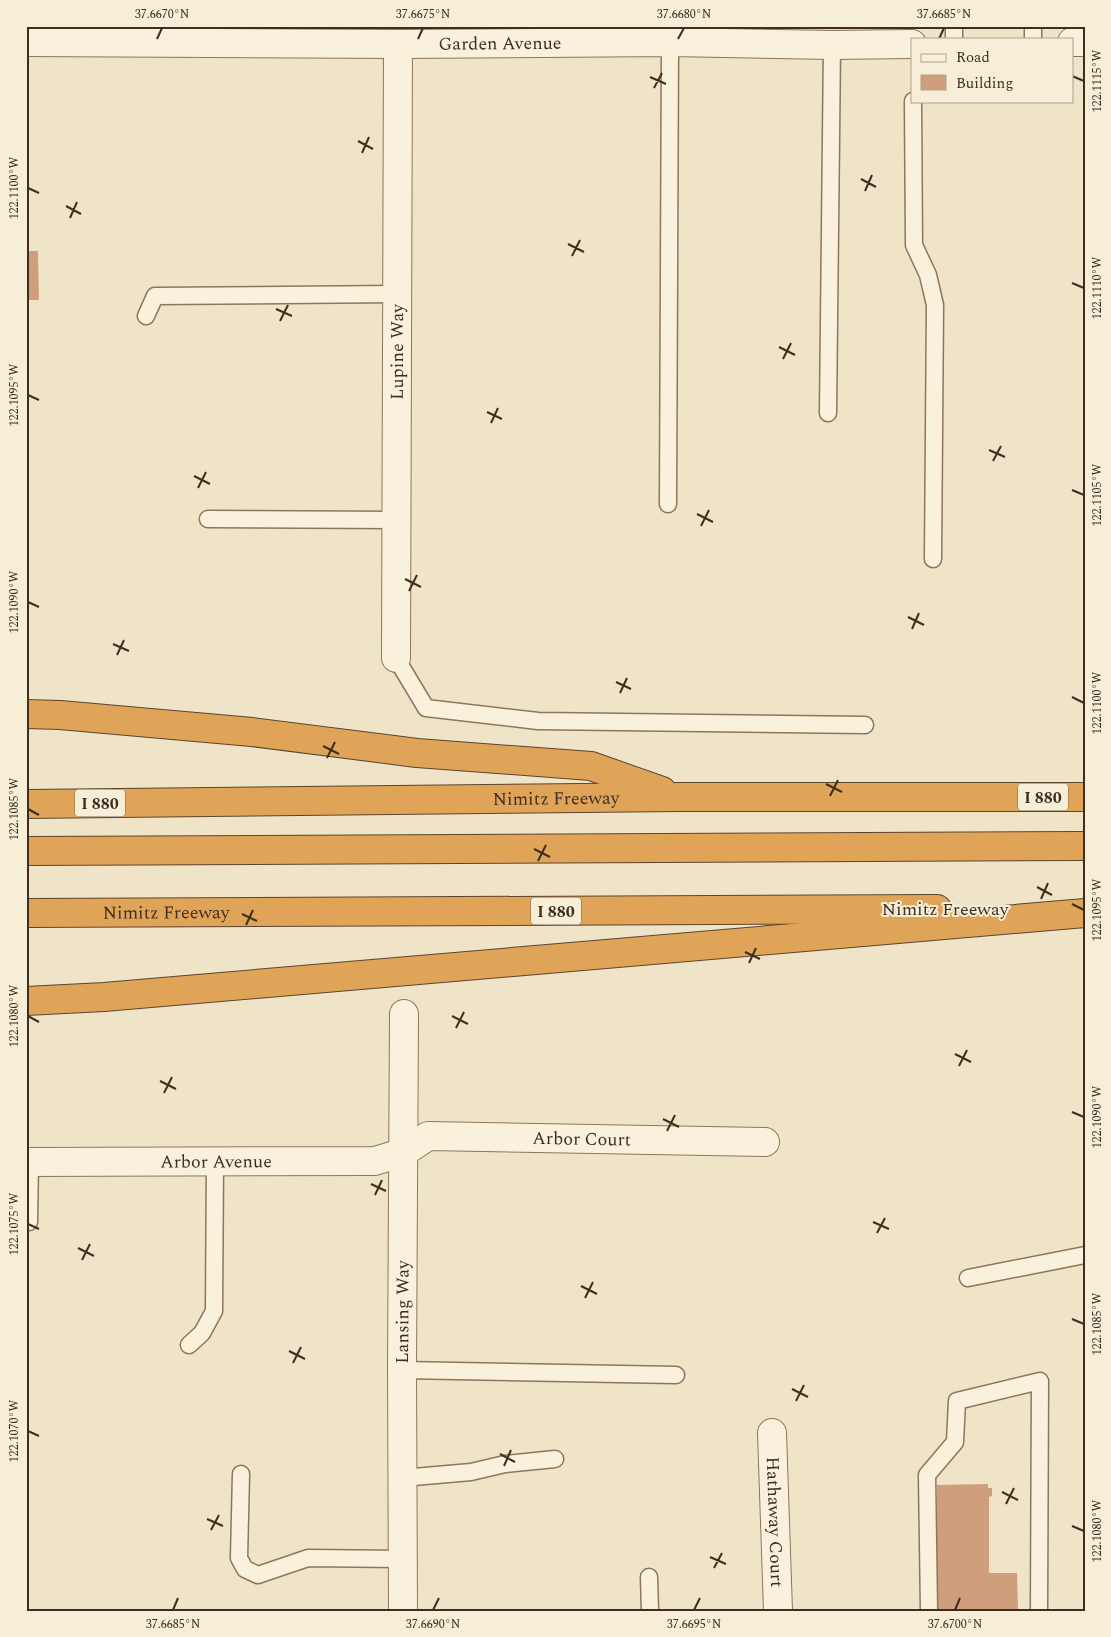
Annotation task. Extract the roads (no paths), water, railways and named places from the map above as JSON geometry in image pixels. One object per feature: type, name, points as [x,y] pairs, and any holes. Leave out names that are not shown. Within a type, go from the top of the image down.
[{"type":"highway","points":[[26,714],[60,715],[252,732],[418,753],[592,766],[680,798]]},
{"type":"highway","name":"Nimitz Freeway","points":[[26,804],[680,798],[1085,797]]},
{"type":"highway","points":[[26,851],[1085,846]]},
{"type":"highway","name":"Nimitz Freeway","points":[[26,913],[1085,909]]},
{"type":"highway","points":[[26,1001],[104,997],[1085,913]]},
{"type":"street","name":"Garden Avenue","points":[[26,42],[95,34],[310,35],[398,44],[569,34],[670,42],[703,34],[819,38],[911,44]]},
{"type":"street","name":"Lupine Way","points":[[396,658],[398,44]]},
{"type":"street","name":"Lansing Way","points":[[403,1611],[404,1014]]},
{"type":"street","name":"Arbor Court","points":[[404,1152],[428,1136],[765,1142]]},
{"type":"street","name":"Arbor Avenue","points":[[28,1162],[375,1162],[404,1152]]},
{"type":"street","name":"Hathaway Court","points":[[772,1434],[778,1611]]},
{"type":"lane","points":[[819,38],[828,413]]},
{"type":"lane","points":[[668,504],[670,42]]},
{"type":"lane","points":[[913,102],[914,244],[928,275],[935,305],[932,559]]},
{"type":"lane","points":[[146,316],[155,296],[397,294]]},
{"type":"lane","points":[[208,519],[396,520]]},
{"type":"lane","points":[[396,658],[426,708],[538,721],[866,725]]},
{"type":"lane","points":[[28,1162],[29,1222]]},
{"type":"lane","points":[[189,1345],[202,1333],[214,1311],[214,1162]]},
{"type":"lane","points":[[968,1278],[1085,1255]]},
{"type":"lane","points":[[402,1370],[676,1375]]},
{"type":"lane","points":[[929,1611],[927,1475],[955,1442],[957,1402],[1040,1381],[1039,1611]]},
{"type":"lane","points":[[402,1478],[471,1472],[505,1464],[555,1459]]},
{"type":"lane","points":[[241,1474],[239,1558],[245,1569],[258,1575],[308,1558],[402,1559]]},
{"type":"lane","points":[[649,1577],[650,1611]]}]
